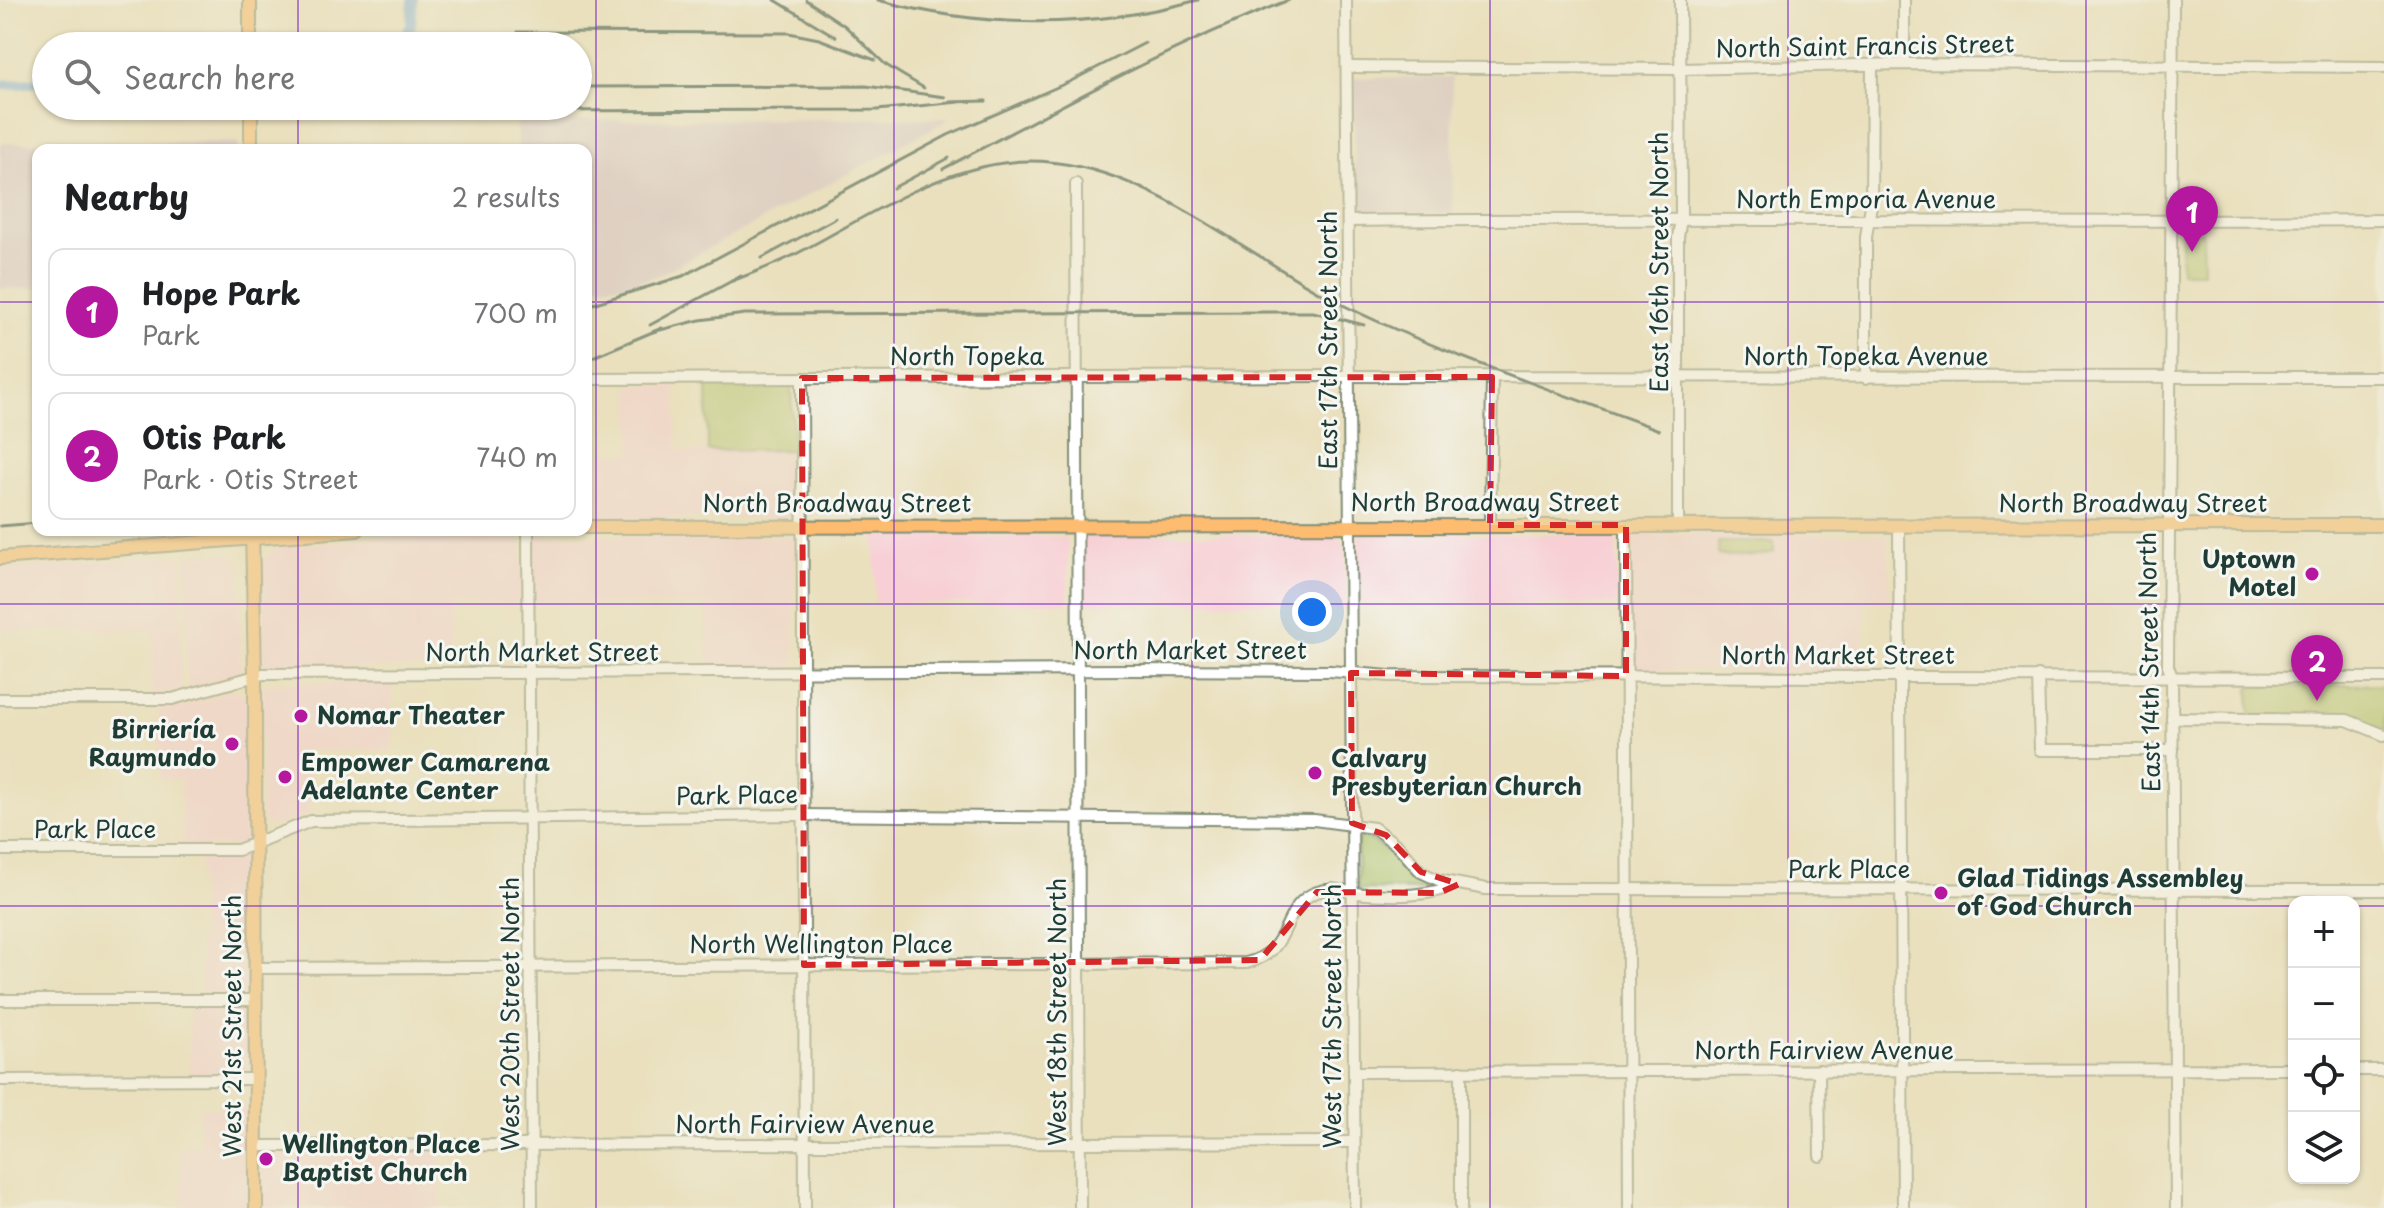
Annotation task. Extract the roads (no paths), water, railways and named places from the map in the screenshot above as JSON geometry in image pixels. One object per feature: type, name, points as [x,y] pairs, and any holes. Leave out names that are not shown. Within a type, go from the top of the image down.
[{"type":"main road","points":[[250,0],[250,32]]},
{"type":"main road","points":[[251,120],[251,144]]},
{"type":"main road","name":"North Broadway Street","points":[[592,527],[2384,525]]},
{"type":"main road","points":[[0,558],[231,536]]},
{"type":"main road","name":"West 21st Street North","points":[[252,536],[256,1208]]},
{"type":"street","name":"East 17th Street North","points":[[1346,0],[1352,824]]},
{"type":"street","name":"East 16th Street North","points":[[1678,525],[1680,0]]},
{"type":"street","points":[[1904,0],[1904,64]]},
{"type":"street","name":"East 14th Street North","points":[[2173,0],[2167,526],[2168,666],[2172,677],[2173,750],[2176,1208]]},
{"type":"street","name":"North Saint Francis Street","points":[[1347,67],[1681,69],[1872,64],[2384,67]]},
{"type":"street","points":[[1866,378],[1872,64]]},
{"type":"street","name":"West 18th Street North","points":[[1076,184],[1080,1208]]},
{"type":"street","name":"North Emporia Avenue","points":[[1348,221],[2384,220]]},
{"type":"street","name":"North Topeka","points":[[592,379],[1349,376]]},
{"type":"street","name":"North Topeka Avenue","points":[[1349,376],[2384,377]]},
{"type":"street","points":[[1490,525],[1492,377]]},
{"type":"street","points":[[802,378],[805,1208]]},
{"type":"street","points":[[1626,525],[1629,1208]]},
{"type":"street","points":[[1899,525],[1903,1208]]},
{"type":"street","name":"West 20th Street North","points":[[528,536],[532,1208]]},
{"type":"street","name":"North Market Street","points":[[0,699],[172,699],[263,674],[1077,671],[1389,676],[2384,678]]},
{"type":"street","points":[[2038,676],[2040,750],[2173,750]]},
{"type":"street","points":[[2172,718],[2347,720],[2384,735]]},
{"type":"street","name":"Park Place","points":[[0,850],[238,850],[311,821],[802,815],[1077,816],[1314,820],[1352,824],[1374,828],[1386,835],[1421,872],[1438,880],[1486,889],[2384,890]]},
{"type":"street","name":"West 17th Street North","points":[[1352,824],[1355,1208]]},
{"type":"street","name":"Park Place","points":[[1352,891],[1363,894],[1439,893],[1459,884]]},
{"type":"street","name":"North Wellington Place","points":[[255,968],[1246,963],[1260,960],[1278,945],[1289,918],[1305,898],[1335,889],[1352,891]]},
{"type":"street","points":[[0,1000],[255,1000]]},
{"type":"street","name":"North Fairview Avenue","points":[[1354,1072],[2288,1069]]},
{"type":"street","points":[[1819,1070],[1820,1156]]},
{"type":"street","points":[[2360,1070],[2384,1070]]},
{"type":"street","points":[[1461,1071],[1461,1208]]},
{"type":"street","points":[[0,1080],[255,1079]]},
{"type":"street","name":"North Fairview Avenue","points":[[256,1146],[1354,1142]]},
{"type":"waterway","points":[[408,32],[413,0]]},
{"type":"waterway","points":[[0,85],[32,83]]},
{"type":"railway","points":[[775,0],[836,37]]},
{"type":"railway","points":[[806,0],[845,26],[886,65],[924,88]]},
{"type":"railway","points":[[878,0],[958,16],[1038,22],[1118,16],[1198,0]]},
{"type":"railway","points":[[943,169],[1157,58],[1289,0]]},
{"type":"railway","points":[[592,32],[789,33],[819,39],[875,60]]},
{"type":"railway","points":[[592,304],[683,276],[948,135],[1071,81],[1145,43]]},
{"type":"railway","points":[[592,87],[866,86],[945,97]]},
{"type":"railway","points":[[950,102],[986,101]]},
{"type":"railway","points":[[592,111],[877,110],[959,102]]},
{"type":"railway","points":[[893,188],[949,158]]},
{"type":"railway","points":[[732,281],[786,259],[895,200],[947,177],[1003,163],[1050,162],[1095,171],[1139,187],[1183,209],[1308,286],[1387,325],[1463,357],[1659,430]]},
{"type":"railway","points":[[762,258],[836,218]]},
{"type":"railway","points":[[650,325],[741,276]]},
{"type":"railway","points":[[652,332],[700,320],[745,314],[1313,312],[1364,325]]},
{"type":"railway","points":[[592,357],[662,328]]},
{"type":"railway","points":[[0,526],[32,523]]},
{"type":"place","name":"Hope Park","points":[[2192,252]]},
{"type":"place","name":"Uptown Motel","points":[[2312,574]]},
{"type":"place","name":"Otis Park","points":[[2317,701]]},
{"type":"place","name":"Nomar Theater","points":[[301,716]]},
{"type":"place","name":"Birriería Raymundo","points":[[232,744]]},
{"type":"place","name":"Calvary Presbyterian Church","points":[[1315,773]]},
{"type":"place","name":"Empower Camarena Adelante Center","points":[[285,777]]},
{"type":"place","name":"Glad Tidings Assembley of God Church","points":[[1941,893]]},
{"type":"place","name":"Wellington Place Baptist Church","points":[[266,1159]]}]
